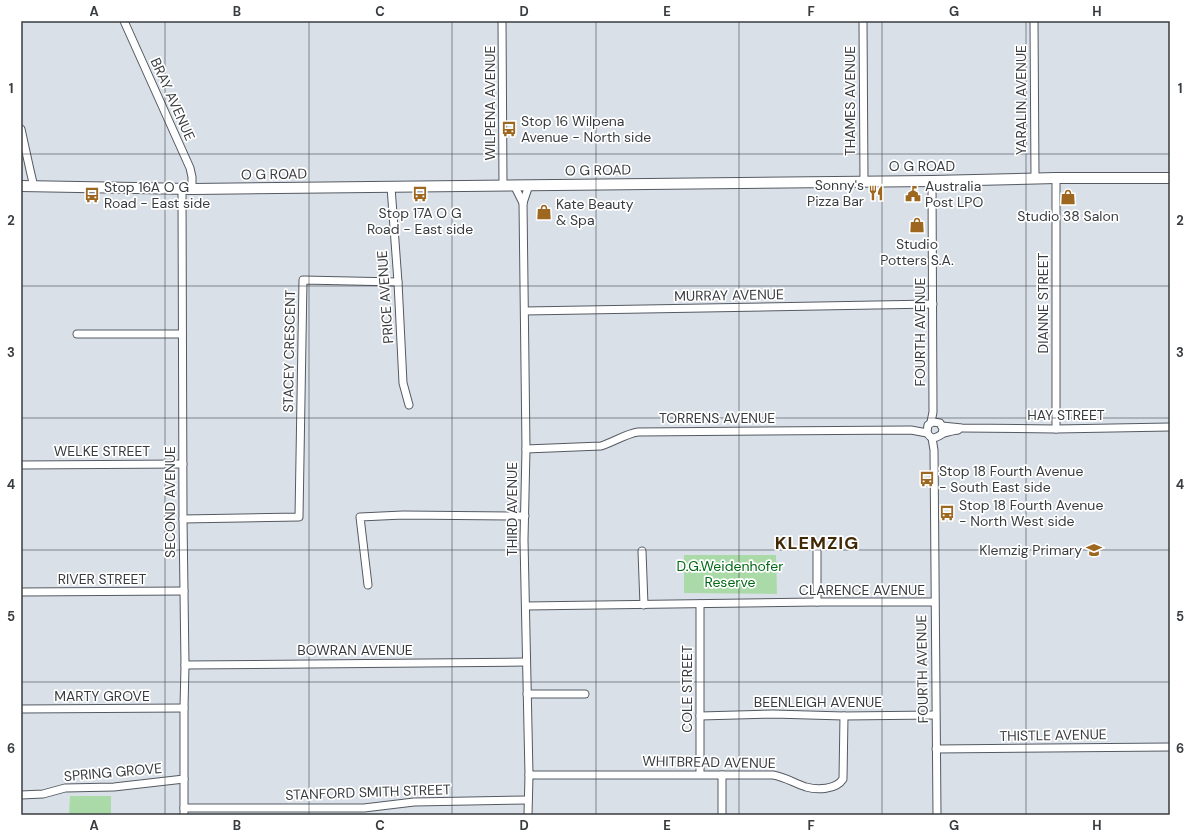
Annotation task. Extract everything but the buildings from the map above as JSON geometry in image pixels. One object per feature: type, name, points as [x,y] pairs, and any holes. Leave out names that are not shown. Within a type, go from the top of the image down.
[{"type":"main road","name":"O G ROAD","points":[[26,187],[192,189],[932,181],[1035,178],[1170,178]]},
{"type":"street","name":"BRAY AVENUE","points":[[124,21],[190,168],[192,189]]},
{"type":"street","name":"WILPENA AVENUE","points":[[502,21],[503,185]]},
{"type":"street","name":"THAMES AVENUE","points":[[863,21],[864,181]]},
{"type":"street","name":"YARALIN AVENUE","points":[[1034,21],[1035,178]]},
{"type":"street","points":[[21,129],[30,170],[26,187]]},
{"type":"street","name":"DIANNE STREET","points":[[1056,178],[1056,429]]},
{"type":"street","name":"FOURTH AVENUE","points":[[932,181],[933,412],[935,430],[934,602],[937,815]]},
{"type":"street","name":"THIRD AVENUE","points":[[514,185],[523,202]]},
{"type":"street","name":"THIRD AVENUE","points":[[528,815],[529,776],[526,662],[526,449],[523,202],[529,185]]},
{"type":"street","name":"PRICE AVENUE","points":[[391,187],[403,382],[409,405]]},
{"type":"street","name":"SECOND AVENUE","points":[[182,189],[185,665],[184,812]]},
{"type":"street","name":"STACEY CRESCENT","points":[[183,519],[299,517],[303,280],[398,282]]},
{"type":"street","name":"MURRAY AVENUE","points":[[525,311],[933,304]]},
{"type":"street","points":[[77,334],[182,334]]},
{"type":"street","name":"HAY STREET","points":[[935,430],[962,428],[1056,429],[1170,427]]},
{"type":"street","name":"TORRENS AVENUE","points":[[526,449],[601,446],[629,434],[638,432],[935,430]]},
{"type":"street","name":"WELKE STREET","points":[[21,465],[183,464]]},
{"type":"street","points":[[368,585],[360,517],[403,515],[525,516]]},
{"type":"street","points":[[817,546],[818,602]]},
{"type":"street","points":[[642,552],[644,605]]},
{"type":"street","name":"RIVER STREET","points":[[21,592],[184,591]]},
{"type":"street","name":"CLARENCE AVENUE","points":[[526,606],[934,602]]},
{"type":"street","name":"COLE STREET","points":[[700,604],[700,774]]},
{"type":"street","name":"BOWRAN AVENUE","points":[[185,665],[526,662]]},
{"type":"street","points":[[527,694],[585,694]]},
{"type":"street","name":"MARTY GROVE","points":[[21,709],[184,708]]},
{"type":"street","name":"BEENLEIGH AVENUE","points":[[700,716],[773,714],[844,716],[935,715]]},
{"type":"street","name":"WHITBREAD AVENUE","points":[[529,776],[700,774],[773,775],[781,776],[812,788],[833,788],[840,784],[843,779],[844,716]]},
{"type":"street","name":"THISTLE AVENUE","points":[[936,749],[1170,747]]},
{"type":"street","points":[[722,775],[722,815]]},
{"type":"street","name":"SPRING GROVE","points":[[21,795],[43,794],[66,788],[114,787],[184,779]]},
{"type":"street","name":"STANFORD SMITH STREET","points":[[184,812],[364,808],[414,802],[528,800]]},
{"type":"green space","name":"D.G.Weidenhofer Reserve","points":[[684,555],[776,555],[777,594],[684,593]]},
{"type":"green space","points":[[70,796],[111,796],[111,815],[69,815]]},
{"type":"place","name":"Stop 16 Wilpena Avenue - North side","points":[[509,129]]},
{"type":"place","name":"Sonny's Pizza Bar","points":[[876,193]]},
{"type":"place","name":"Stop 17A O G Road - East side","points":[[420,194]]},
{"type":"place","name":"Australia Post LPO","points":[[913,194]]},
{"type":"place","name":"Stop 16A O G Road - East side","points":[[92,195]]},
{"type":"place","name":"Studio 38 Salon","points":[[1068,197]]},
{"type":"place","name":"Kate Beauty & Spa","points":[[544,212]]},
{"type":"place","name":"Studio Potters S.A.","points":[[917,225]]},
{"type":"place","name":"Stop 18 Fourth Avenue - South East side","points":[[927,479]]},
{"type":"place","name":"Stop 18 Fourth Avenue - North West side","points":[[947,513]]},
{"type":"place","name":"Klemzig Primary","points":[[1094,550]]},
{"type":"district","name":"KLEMZIG","points":[[817,543]]}]
